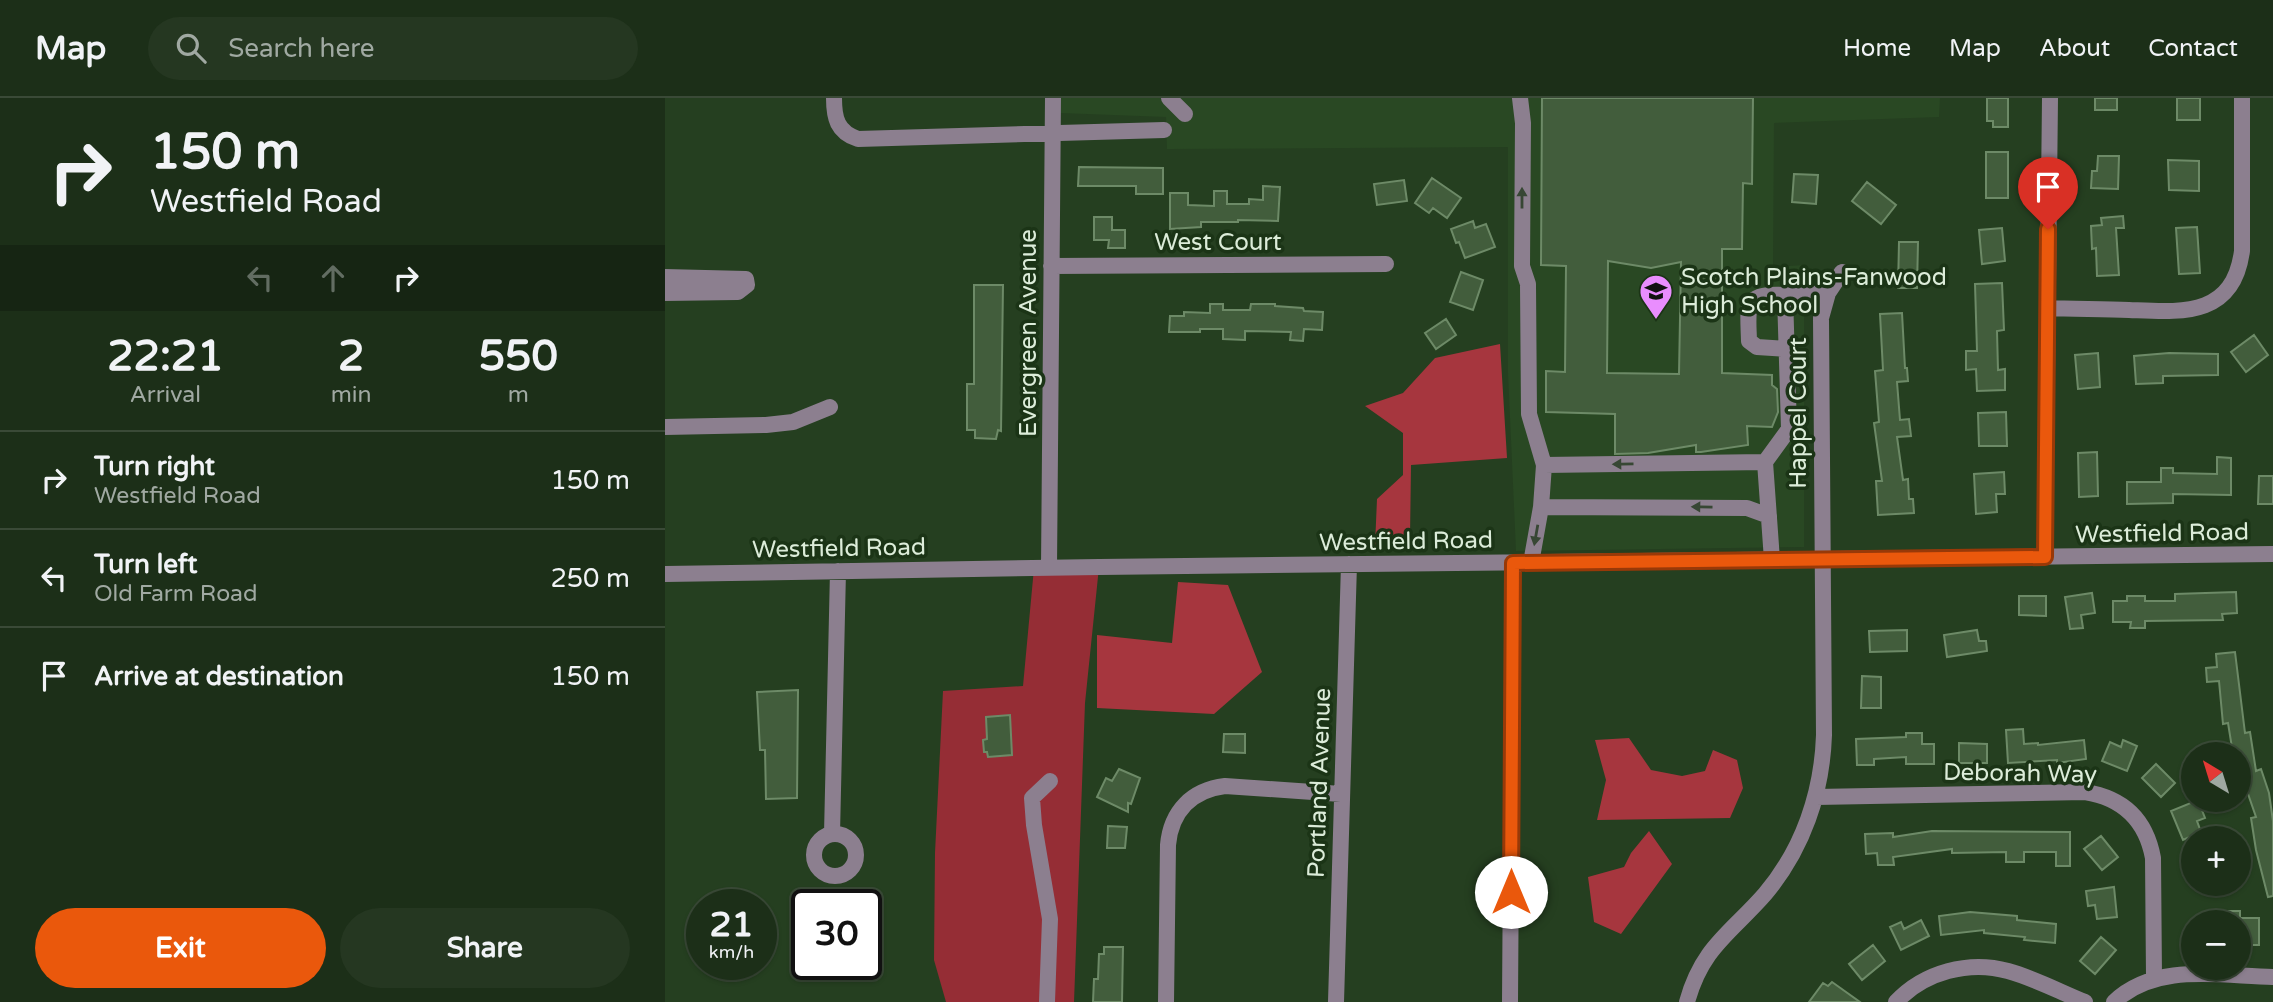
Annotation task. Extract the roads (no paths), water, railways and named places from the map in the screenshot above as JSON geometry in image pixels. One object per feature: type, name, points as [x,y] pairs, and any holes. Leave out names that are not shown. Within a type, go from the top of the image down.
[{"type":"street","points":[[834,98],[837,123],[849,136],[857,139],[1164,130]]},
{"type":"street","name":"Evergreen Avenue","points":[[1049,568],[1053,98]]},
{"type":"street","points":[[1168,98],[1185,114]]},
{"type":"street","points":[[1520,98],[1523,122],[1522,266],[1528,284],[1529,414],[1544,465],[1541,507],[1531,563]]},
{"type":"street","points":[[2045,557],[2050,98]]},
{"type":"street","points":[[2047,308],[2181,312],[2209,304],[2229,288],[2236,276],[2242,251],[2242,98]]},
{"type":"street","name":"West Court","points":[[1051,266],[1386,264]]},
{"type":"street","name":"Happel Court","points":[[1687,1002],[1696,977],[1713,947],[1780,874],[1805,828],[1816,797],[1824,735],[1821,318],[1828,293],[1842,272]]},
{"type":"street","points":[[665,277],[746,278],[747,285],[738,292],[665,293]]},
{"type":"street","points":[[1786,349],[1757,347],[1749,341],[1748,315],[1751,302],[1763,294],[1828,293]]},
{"type":"street","points":[[1772,560],[1765,462],[1789,429],[1785,295]]},
{"type":"street","points":[[665,427],[793,422],[830,407]]},
{"type":"street","points":[[1544,465],[1765,462]]},
{"type":"street","points":[[1541,507],[1747,508],[1769,516]]},
{"type":"street","name":"Westfield Road","points":[[665,574],[2273,554]]},
{"type":"street","points":[[1510,1002],[1513,563]]},
{"type":"street","name":"Portland Avenue","points":[[1336,1002],[1349,564]]},
{"type":"street","points":[[832,834],[838,571]]},
{"type":"street","points":[[1047,1002],[1049,919],[1032,797],[1050,781]]},
{"type":"street","points":[[1166,1002],[1168,845],[1173,821],[1179,810],[1196,794],[1213,787],[1341,794]]},
{"type":"street","name":"Deborah Way","points":[[1816,797],[2085,792],[2113,799],[2137,818],[2150,844],[2153,858],[2154,978]]},
{"type":"street","points":[[1896,1002],[1912,988],[1933,976],[1981,967],[2010,971],[2085,1002]]},
{"type":"street","points":[[2114,1002],[2131,988],[2154,978],[2175,974],[2273,977]]},
{"type":"place","name":"Scotch Plains-Fanwood High School","points":[[1656,321]]}]
